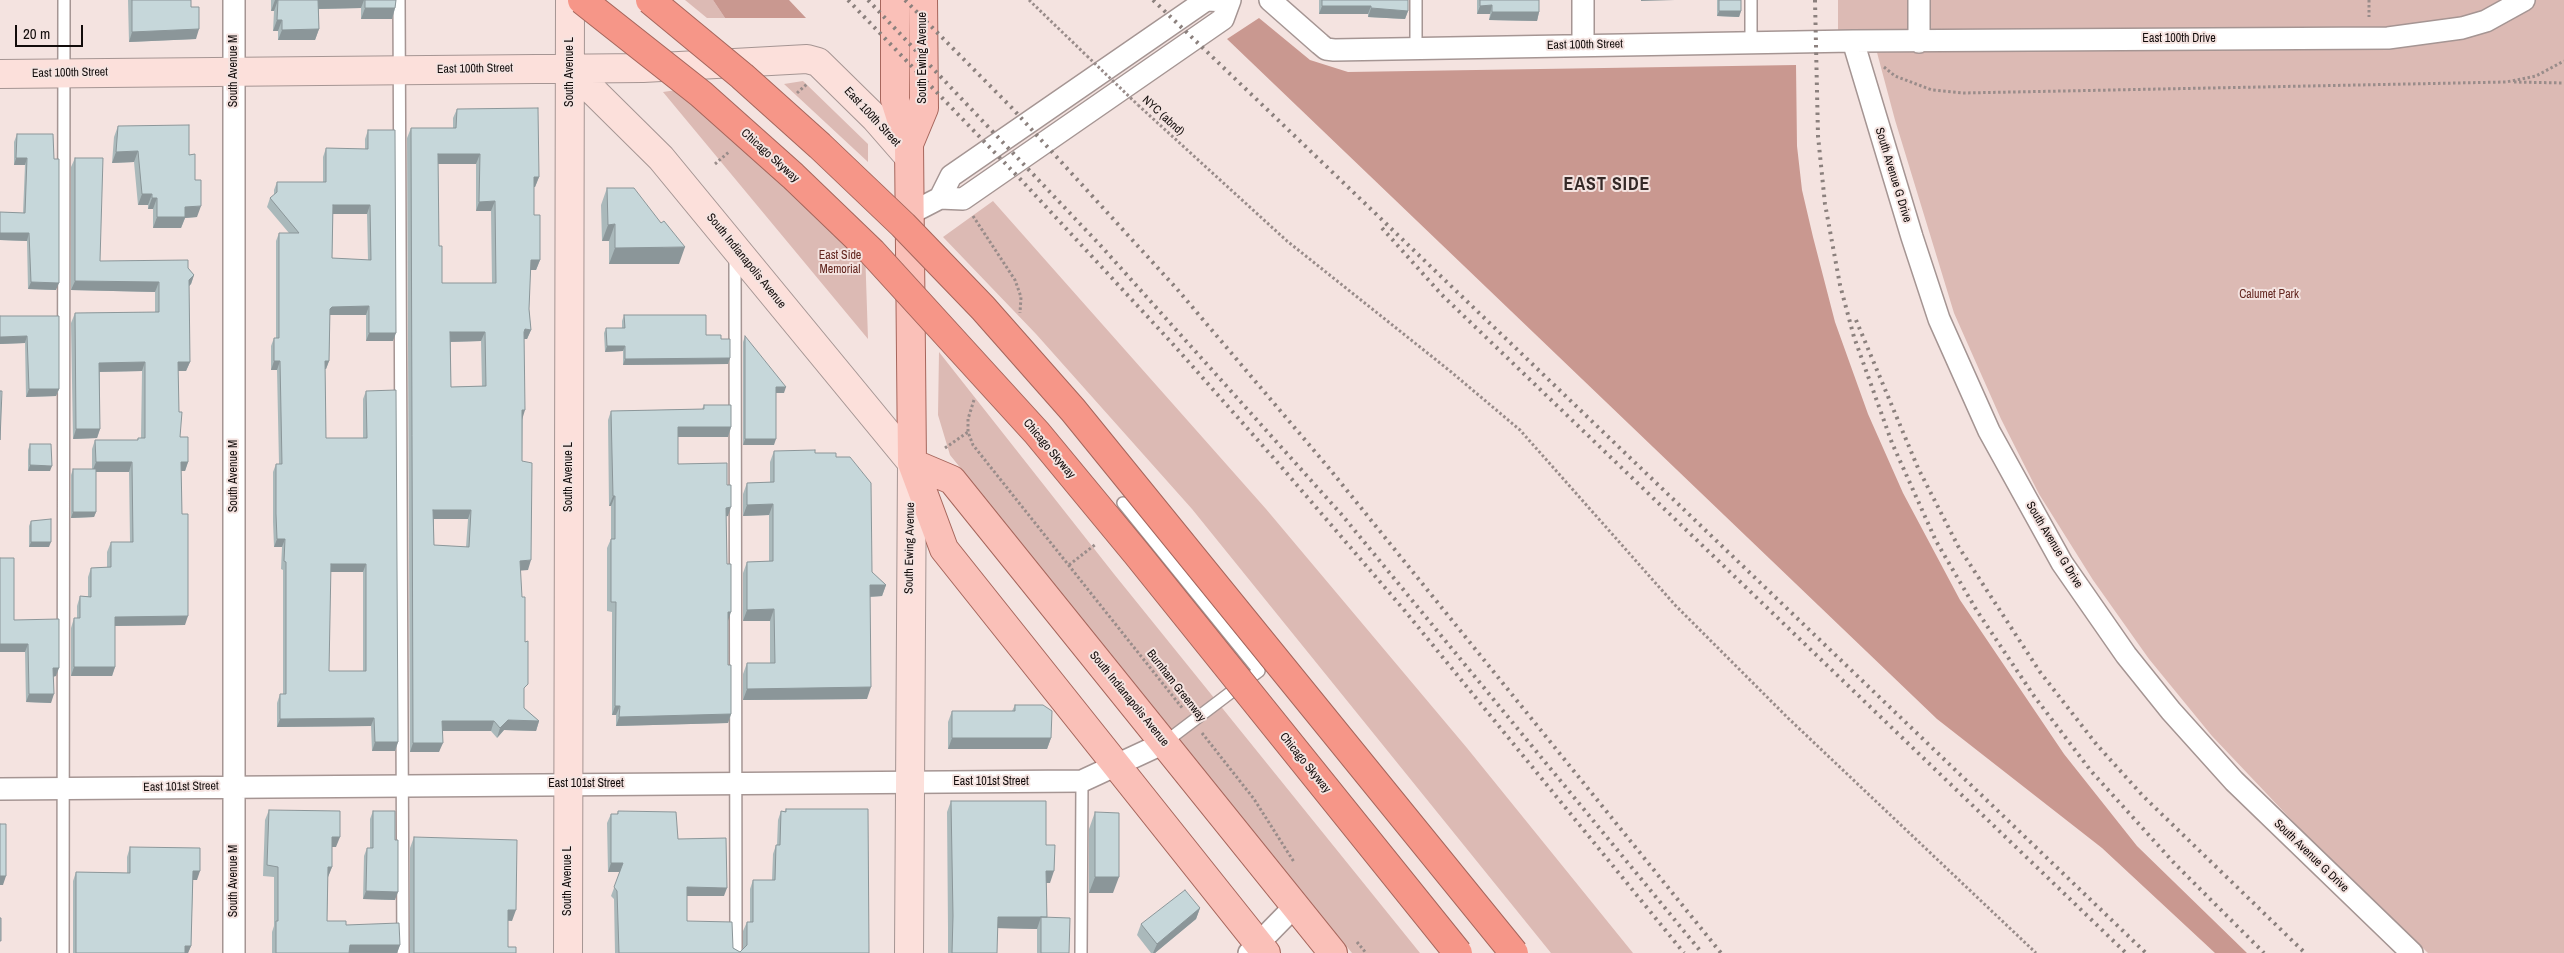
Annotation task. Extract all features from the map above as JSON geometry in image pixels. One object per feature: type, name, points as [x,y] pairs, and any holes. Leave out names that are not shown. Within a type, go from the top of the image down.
[{"type":"highway","name":"Chicago Skyway","points":[[582,0],[702,94],[793,176],[879,260],[1037,433],[1137,554],[1458,953]]},
{"type":"highway","points":[[650,0],[742,76],[820,146],[903,225],[990,316],[1073,410],[1514,953]]},
{"type":"main road","name":"South Avenue L","points":[[568,953],[570,0]]},
{"type":"main road","name":"South Ewing Avenue","points":[[896,0],[895,100],[909,151],[911,213],[912,463],[909,953]]},
{"type":"main road","name":"South Ewing Avenue","points":[[909,151],[924,108],[923,0]]},
{"type":"main road","name":"East 100th Street","points":[[0,74],[643,68],[807,60],[818,62],[909,151]]},
{"type":"main road","name":"South Indianapolis Avenue","points":[[570,68],[661,158],[912,463],[944,549],[1258,950]]},
{"type":"main road","name":"South Indianapolis Avenue","points":[[912,463],[952,480],[1295,906],[1343,945]]},
{"type":"street","name":"South Avenue M","points":[[234,0],[234,953]]},
{"type":"street","points":[[911,213],[940,198],[951,176],[1206,0],[1229,1]]},
{"type":"street","name":"East 100th Street","points":[[1270,0],[1326,49],[1853,41],[1919,42]]},
{"type":"street","points":[[1583,0],[1583,45]]},
{"type":"street","points":[[1919,0],[1919,42]]},
{"type":"street","name":"East 100th Drive","points":[[1919,42],[2388,38],[2438,32],[2486,21],[2524,0]]},
{"type":"street","name":"South Avenue G Drive","points":[[1853,41],[1912,237],[1939,318],[1989,431],[2062,563],[2126,655],[2171,711],[2234,781],[2412,953]]},
{"type":"street","name":"East 101st Street","points":[[0,789],[1082,781],[1164,743]]},
{"type":"street","points":[[1258,950],[1295,906]]},
{"type":"lane","points":[[63,953],[62,73],[64,0]]},
{"type":"lane","points":[[399,0],[403,953]]},
{"type":"lane","points":[[1416,0],[1416,48]]},
{"type":"lane","points":[[1751,43],[1752,0]]},
{"type":"lane","points":[[734,246],[736,953]]},
{"type":"lane","points":[[1123,503],[1259,671],[1164,743]]},
{"type":"lane","points":[[1081,953],[1082,781]]},
{"type":"path","name":"NYC (abnd)","points":[[1029,0],[1138,105],[1287,241],[1450,371],[1520,430],[1565,483],[1682,612],[1788,718],[2036,953]]},
{"type":"path","points":[[1853,41],[1895,76],[1932,90],[1964,93],[2506,82],[2564,83]]},
{"type":"path","points":[[2506,82],[2536,76],[2564,61]]},
{"type":"path","name":"Burnham Greenway","points":[[945,448],[968,432],[973,446],[1254,799],[1296,865]]},
{"type":"path","points":[[1343,945],[1366,953]]},
{"type":"green space","points":[[685,0],[713,0],[725,18],[707,18]]},
{"type":"green space","name":"Calumet Park","points":[[1838,0],[2564,0],[2564,953],[2428,953],[2320,850],[2212,736],[2149,659],[2093,580],[2039,494],[2001,419],[1954,313],[1895,120],[1871,30],[1838,30]]},
{"type":"green space","points":[[803,81],[868,144],[868,162],[784,84]]},
{"type":"green space","name":"East Side Memorial","points":[[676,90],[865,249],[868,339],[663,92]]},
{"type":"green space","points":[[993,201],[1266,509],[1467,748],[1633,953],[1551,953],[1192,509],[1036,334],[943,237]]},
{"type":"green space","points":[[939,352],[1114,574],[1420,953],[1352,953],[950,455],[938,415]]},
{"type":"shaded area","points":[[713,0],[789,0],[806,18],[725,18]]},
{"type":"shaded area","points":[[1259,18],[1310,60],[1348,72],[1796,65],[1797,146],[1802,190],[1813,237],[1835,322],[1868,414],[1903,493],[1960,600],[2064,754],[2137,846],[2247,953],[2215,953],[2102,848],[1937,719],[1227,39]]},
{"type":"building","points":[[132,0],[191,0],[191,7],[199,7],[199,29],[132,32]]},
{"type":"building","points":[[278,0],[318,0],[319,29],[282,30],[282,20],[277,20]]},
{"type":"building","points":[[365,0],[396,0],[395,8],[365,8]]},
{"type":"building","points":[[1322,0],[1408,0],[1408,11],[1371,8],[1371,6],[1322,6]]},
{"type":"building","points":[[1480,0],[1539,0],[1539,12],[1492,12],[1492,5],[1480,6]]},
{"type":"building","points":[[1719,0],[1741,0],[1741,11],[1719,11]]},
{"type":"building","points":[[538,108],[539,177],[534,177],[534,215],[540,215],[540,260],[531,260],[529,309],[531,330],[525,329],[524,332],[525,410],[522,410],[522,461],[532,463],[531,560],[520,561],[522,597],[525,597],[525,642],[528,641],[528,684],[524,688],[524,708],[539,721],[508,720],[500,728],[494,721],[442,721],[443,743],[413,743],[411,128],[456,128],[457,109]],"holes":[[[438,154],[480,154],[479,202],[495,201],[496,283],[442,283],[442,246],[439,246]],[[450,332],[485,332],[486,386],[451,387]],[[433,510],[471,510],[469,547],[434,545]]]},
{"type":"building","points":[[189,125],[189,155],[195,154],[195,180],[201,180],[201,206],[185,207],[185,217],[157,217],[157,198],[152,198],[152,194],[142,194],[138,151],[116,152],[118,126]]},
{"type":"building","points":[[368,130],[395,130],[396,333],[369,333],[369,306],[332,307],[330,309],[329,361],[325,361],[326,438],[367,438],[366,391],[396,390],[398,742],[375,742],[374,718],[280,719],[280,694],[286,694],[286,562],[284,561],[285,539],[277,539],[276,464],[282,464],[280,361],[274,361],[274,338],[279,338],[279,233],[299,233],[270,198],[277,192],[277,182],[326,182],[326,148],[368,149]],"holes":[[[333,205],[370,205],[371,260],[332,258]],[[331,564],[366,564],[366,671],[329,671]]]},
{"type":"building","points":[[17,134],[53,134],[54,159],[59,159],[59,283],[31,282],[29,233],[0,233],[0,212],[25,213],[27,158],[16,158]]},
{"type":"building","points":[[75,158],[103,158],[100,261],[188,260],[188,268],[194,275],[189,280],[190,362],[178,362],[179,412],[182,412],[180,437],[188,437],[188,462],[181,462],[182,514],[188,514],[188,616],[115,617],[115,667],[74,667],[74,618],[80,618],[80,596],[91,597],[91,568],[111,567],[111,542],[133,542],[132,462],[96,462],[95,440],[138,440],[138,438],[145,438],[145,362],[99,363],[100,429],[76,429],[75,313],[159,312],[159,282],[75,281]]},
{"type":"building","points":[[607,188],[634,188],[661,223],[664,221],[685,247],[615,248],[615,224],[608,225]]},
{"type":"building","points":[[624,315],[706,315],[706,335],[721,335],[721,339],[730,339],[730,358],[625,359],[625,346],[607,346],[606,328],[625,328]]},
{"type":"building","points":[[0,316],[59,316],[59,389],[29,389],[27,336],[0,337]]},
{"type":"building","points":[[745,336],[786,387],[776,387],[776,439],[745,439]]},
{"type":"building","points":[[0,391],[2,391],[0,440]]},
{"type":"building","points":[[704,405],[731,405],[731,427],[678,427],[678,464],[727,463],[727,485],[731,485],[731,507],[726,508],[727,564],[731,564],[731,612],[728,612],[728,665],[731,665],[731,714],[619,717],[620,706],[615,706],[616,602],[611,602],[611,539],[615,539],[615,496],[613,496],[611,411],[704,409]]},
{"type":"building","points":[[30,444],[51,444],[52,466],[30,465]]},
{"type":"building","points":[[815,450],[815,453],[836,453],[836,457],[850,457],[871,483],[872,572],[886,585],[870,585],[871,687],[747,689],[747,663],[775,663],[774,609],[747,610],[747,562],[773,561],[773,504],[747,505],[747,483],[774,482],[774,451]]},
{"type":"building","points":[[73,469],[96,469],[96,512],[73,512]]},
{"type":"building","points":[[51,519],[51,542],[31,542],[31,521]]},
{"type":"building","points":[[0,558],[14,558],[14,620],[59,619],[59,668],[53,668],[54,694],[29,694],[28,644],[0,644]]},
{"type":"building","points":[[1015,705],[1043,705],[1052,711],[1051,738],[952,738],[952,711],[1015,711]]},
{"type":"building","points":[[951,801],[1046,801],[1046,845],[1055,845],[1054,871],[1046,871],[1047,917],[998,917],[997,953],[952,953]]},
{"type":"building","points":[[786,809],[868,809],[869,953],[619,953],[617,891],[614,887],[623,863],[611,863],[611,814],[618,814],[618,811],[676,812],[678,839],[726,838],[727,888],[687,887],[687,921],[732,922],[733,948],[740,952],[747,945],[747,922],[753,922],[753,880],[775,880],[776,845],[780,845],[781,811],[786,812]]},
{"type":"building","points":[[269,810],[340,811],[340,837],[332,837],[332,867],[328,867],[327,921],[346,921],[346,925],[399,923],[400,945],[350,945],[349,953],[276,953],[278,867],[267,865]]},
{"type":"building","points":[[373,811],[395,811],[395,840],[398,840],[398,892],[366,891],[367,848],[373,848]]},
{"type":"building","points":[[1095,812],[1119,813],[1119,877],[1095,877]]},
{"type":"building","points":[[0,824],[6,824],[6,876],[0,876]]},
{"type":"building","points":[[414,837],[517,840],[516,910],[508,910],[508,947],[516,947],[516,953],[414,953]]},
{"type":"building","points":[[130,847],[200,848],[200,871],[193,871],[191,946],[185,946],[185,953],[76,953],[76,872],[130,873]]},
{"type":"building","points":[[1185,890],[1200,908],[1157,944],[1141,924]]},
{"type":"building","points":[[1041,917],[1070,918],[1069,953],[1041,953]]},
{"type":"building","points":[[1,918],[1,941],[0,941]]},
{"type":"railway","points":[[848,0],[1024,183],[1171,342],[1278,463],[1405,611],[1684,953]]},
{"type":"railway","points":[[868,0],[1101,246],[1342,515],[1702,953]]},
{"type":"railway","points":[[905,0],[1012,108],[1177,289],[1328,467],[1721,953]]},
{"type":"railway","points":[[1153,0],[2146,953]]},
{"type":"railway","points":[[1815,0],[1818,136],[1825,204],[1840,285],[1854,337],[1892,443],[1936,541],[1977,611],[2034,696],[2091,771],[2175,864],[2264,953]]},
{"type":"railway","points":[[1382,228],[1442,295],[2126,953]]},
{"type":"railway","points":[[1856,320],[1918,468],[1958,546],[2040,672],[2097,745],[2143,796],[2305,953]]},
{"type":"district","name":"EAST SIDE","points":[[1607,185]]}]
